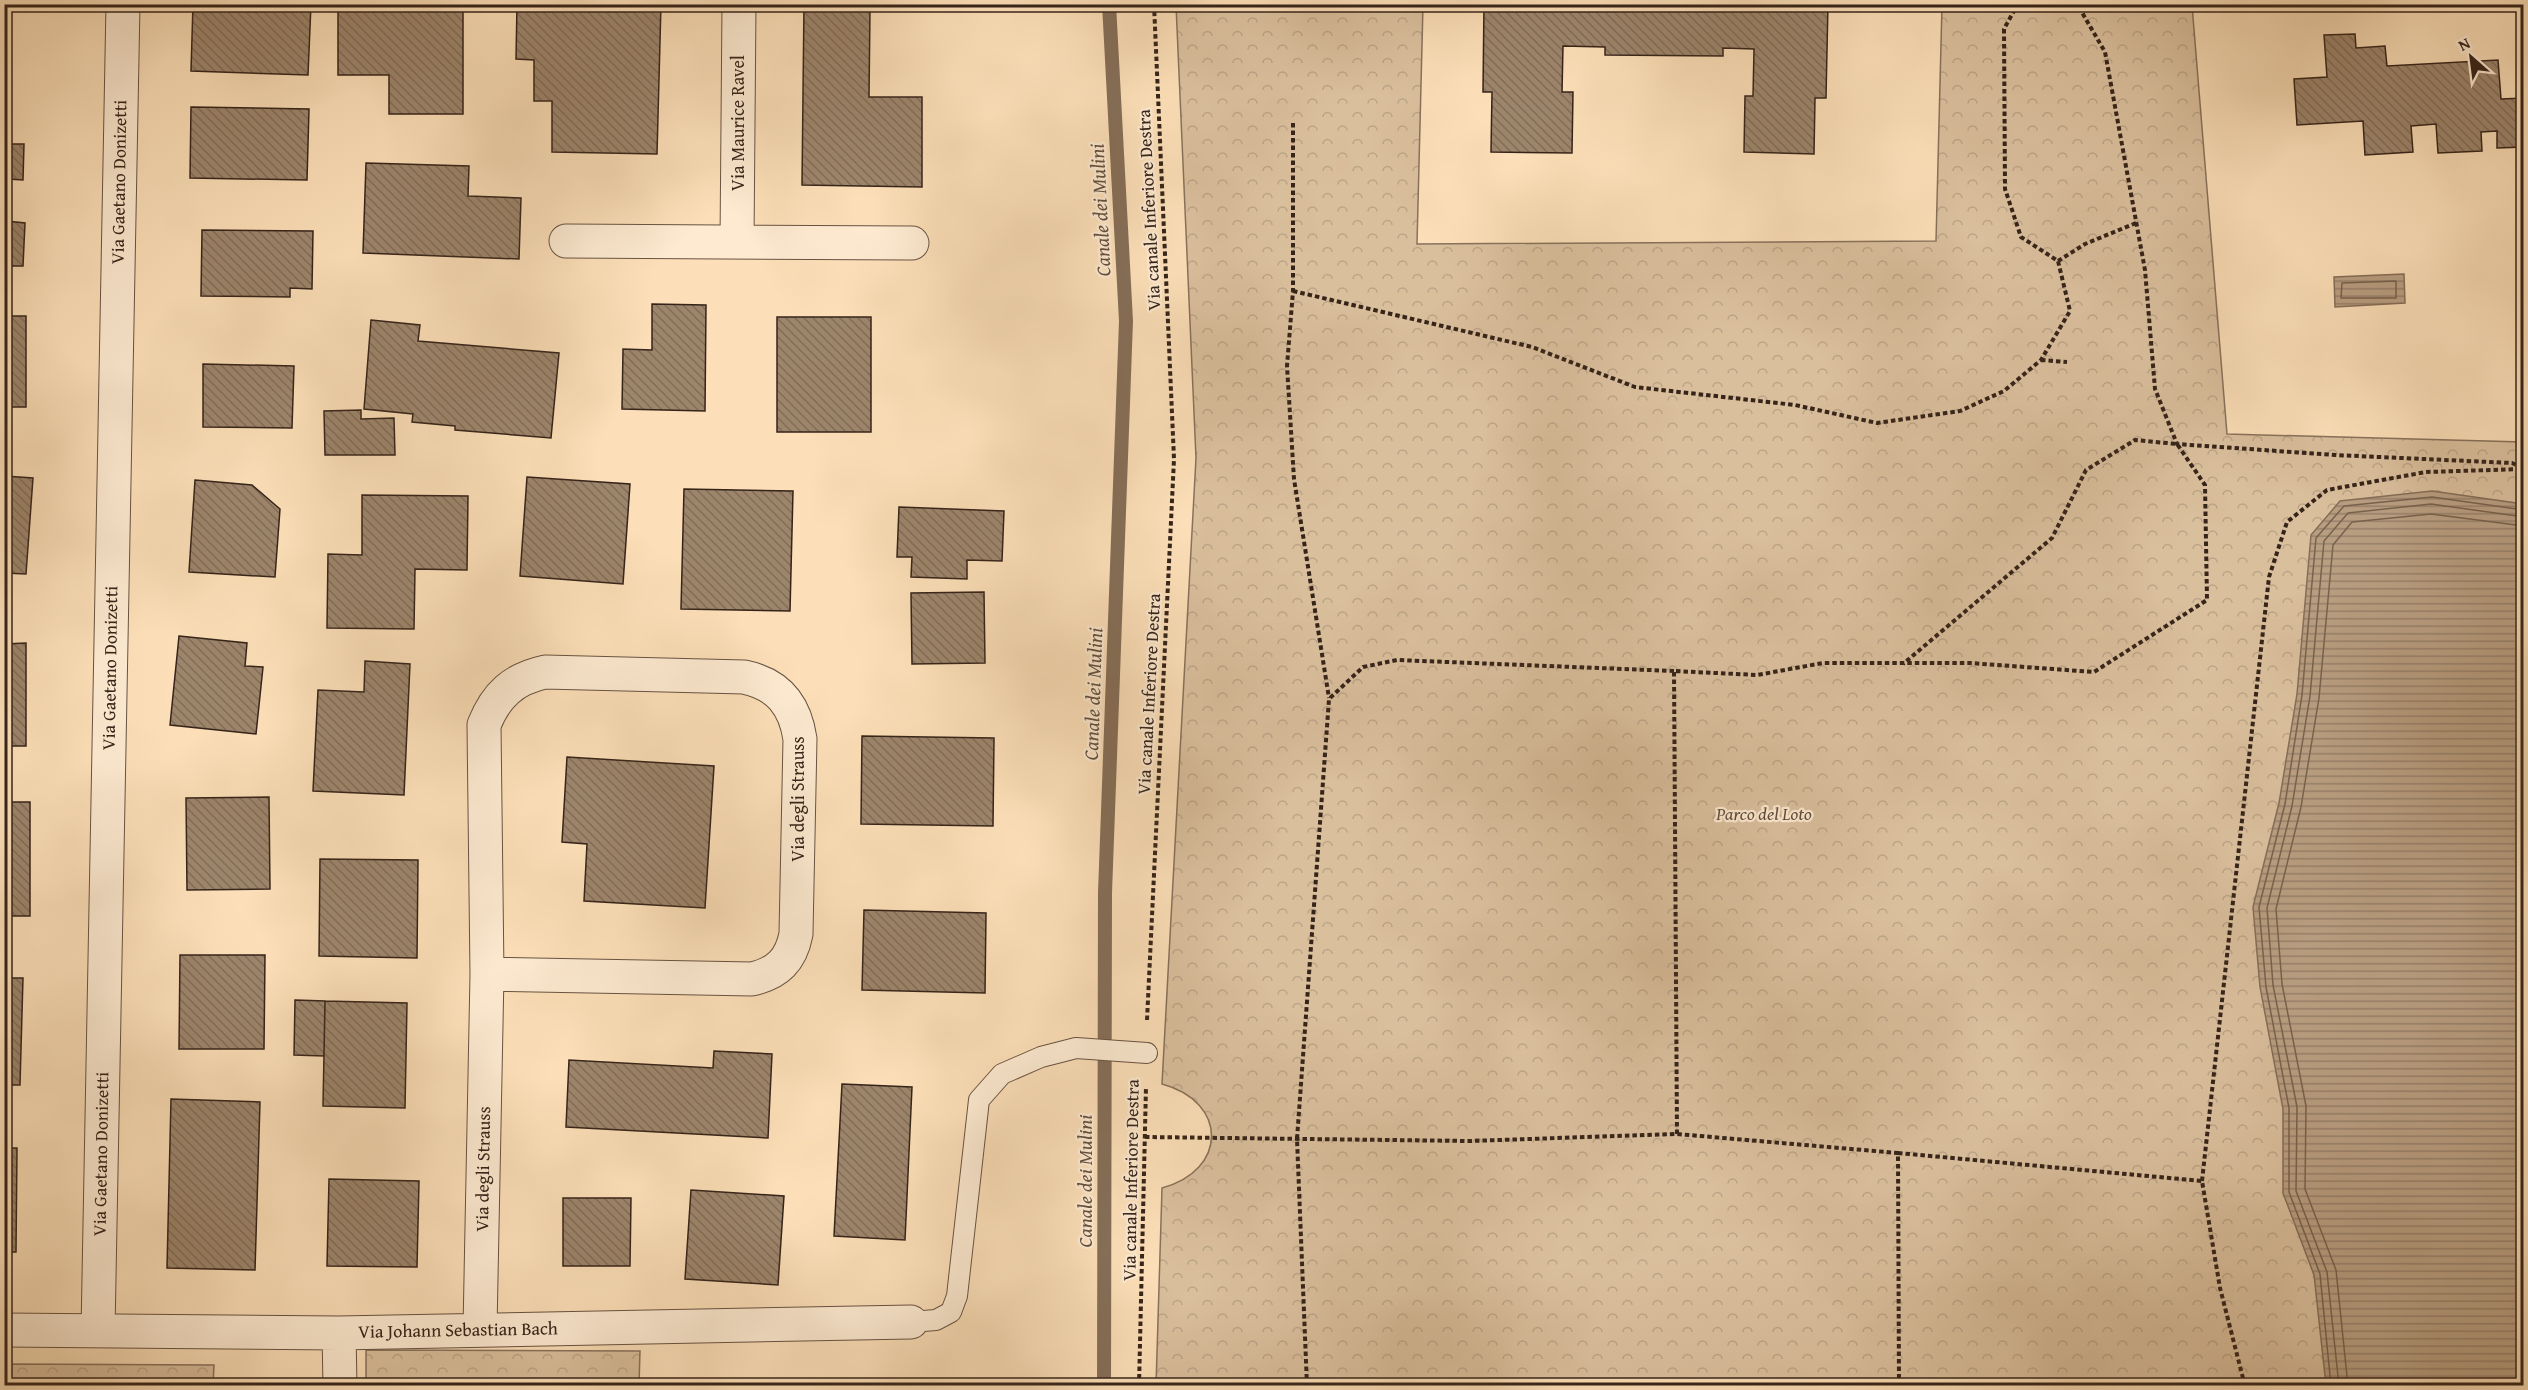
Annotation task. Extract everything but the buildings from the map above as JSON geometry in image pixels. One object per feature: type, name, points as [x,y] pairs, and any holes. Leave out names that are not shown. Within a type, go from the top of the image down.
[{"type":"street","name":"Via Gaetano Donizetti","points":[[98,1331],[123,4]]},
{"type":"street","name":"Via Maurice Ravel","points":[[737,242],[739,4]]},
{"type":"street","points":[[566,241],[912,243]]},
{"type":"street","name":"Via degli Strauss","points":[[480,1329],[487,974],[484,725],[491,707],[503,691],[529,676],[545,672],[744,676],[772,687],[783,696],[798,723],[800,739],[796,934],[788,958],[780,967],[767,975],[752,979],[487,974]]},
{"type":"street","name":"Via Johann Sebastian Bach","points":[[4,1330],[339,1333],[911,1322]]},
{"type":"street","points":[[339,1333],[340,1386]]},
{"type":"lane","points":[[911,1322],[936,1320],[951,1312],[957,1296],[979,1100],[1002,1074],[1041,1057],[1076,1048],[1147,1053]]},
{"type":"path","name":"Via canale Inferiore Destra","points":[[1139,1386],[1149,957],[1174,459],[1154,4]]},
{"type":"path","points":[[1293,291],[1532,347],[1635,387],[1795,405],[1877,423],[1960,411],[2004,391],[2042,360],[2070,310],[2058,261],[2021,237],[2006,189],[2004,29],[2015,9],[2079,9],[2104,52],[2145,270],[2155,389],[2177,444],[2205,485],[2207,600],[2094,672],[1970,663],[1823,663],[1757,675],[1397,660],[1363,667],[1329,699]]},
{"type":"path","points":[[1293,123],[1293,291],[1287,366],[1294,478],[1329,699],[1297,1139],[1307,1386]]},
{"type":"path","points":[[2058,261],[2085,244],[2136,223]]},
{"type":"path","points":[[2042,360],[2067,362]]},
{"type":"path","points":[[1903,664],[2052,538],[2086,470],[2135,440],[2335,455],[2512,463],[2523,469]]},
{"type":"path","points":[[2246,1386],[2220,1288],[2202,1181],[2269,577],[2287,522],[2327,490],[2426,472],[2523,469]]},
{"type":"path","points":[[1674,670],[1677,1134]]},
{"type":"path","points":[[1145,1137],[1469,1141],[1677,1134],[2202,1181]]},
{"type":"path","points":[[1898,1153],[1899,1386]]},
{"type":"green space","name":"Parco del Loto","points":[[1176,5],[1423,5],[1417,244],[1936,241],[1942,5],[2192,5],[2227,434],[2523,442],[2523,1385],[1156,1386],[1162,1188],[1183,1179],[1199,1167],[1208,1152],[1212,1136],[1209,1120],[1199,1105],[1184,1093],[1162,1084],[1196,458]]},
{"type":"green space","points":[[366,1350],[640,1351],[639,1385],[366,1385]]},
{"type":"green space","points":[[5,1364],[214,1365],[213,1385],[5,1385]]},
{"type":"water","points":[[2404,274],[2405,303],[2335,307],[2334,277]]},
{"type":"water","points":[[2432,491],[2523,504],[2523,1385],[2326,1385],[2314,1275],[2283,1193],[2283,1109],[2260,987],[2253,907],[2279,803],[2297,694],[2311,535],[2340,501]]},
{"type":"waterway","name":"Canale dei Mulini","points":[[1104,1386],[1105,893],[1126,321],[1109,4]]}]
